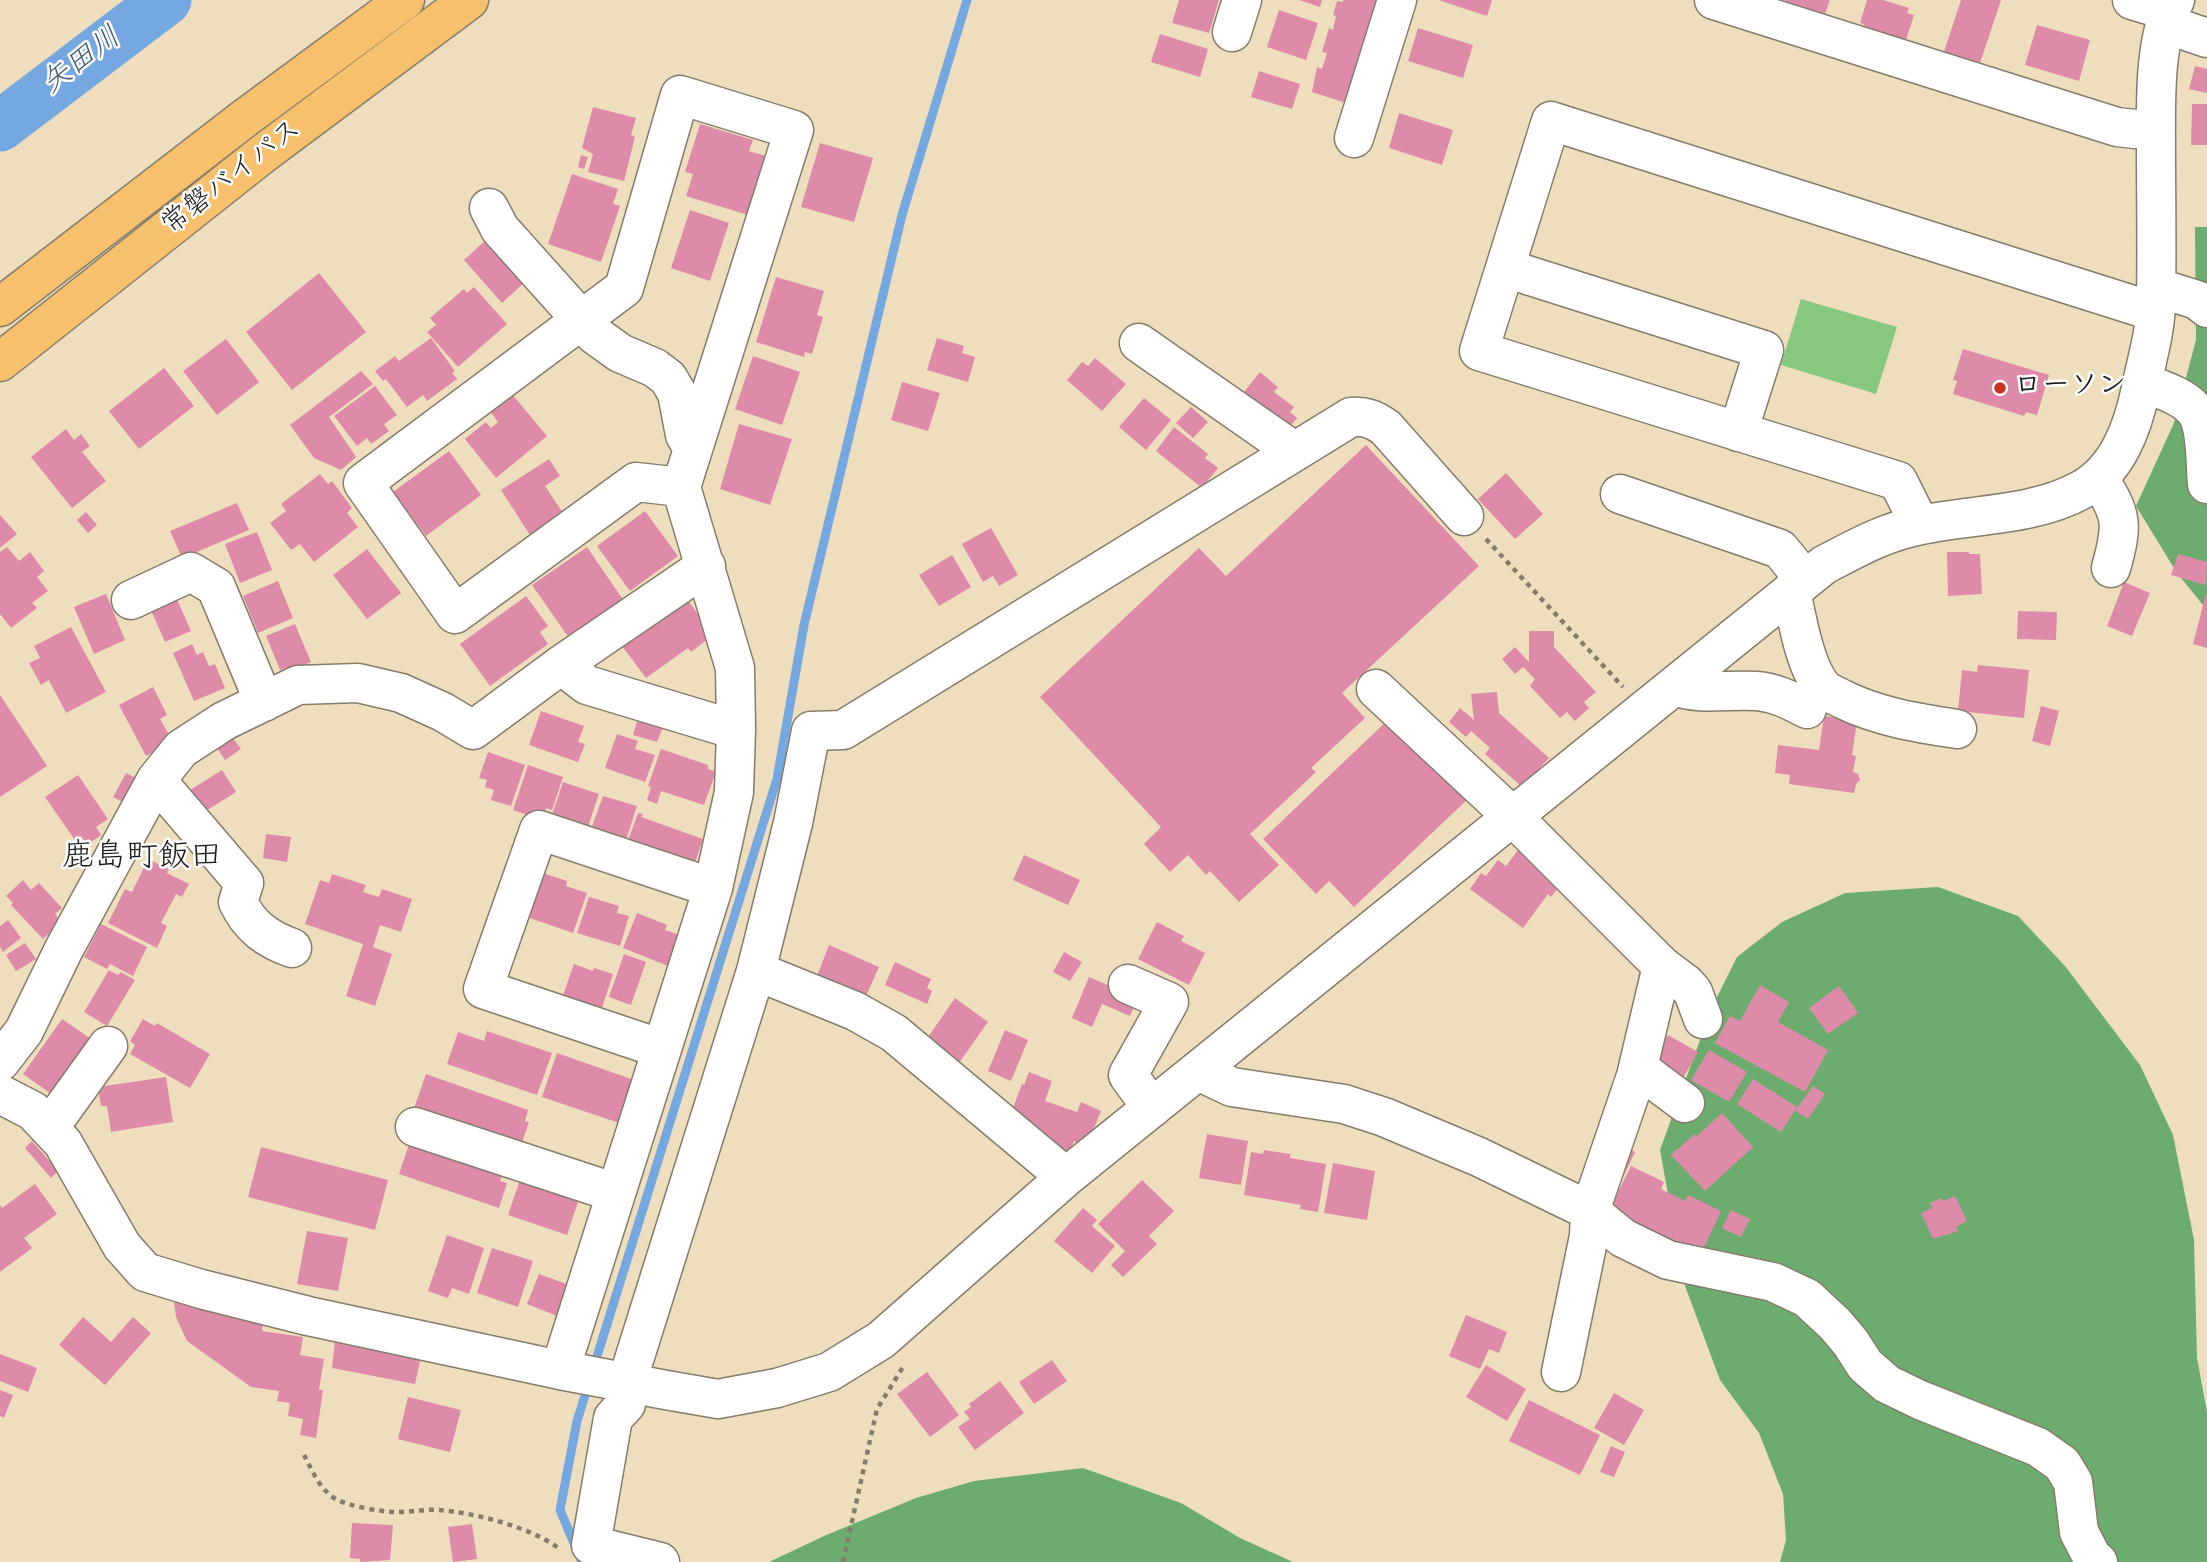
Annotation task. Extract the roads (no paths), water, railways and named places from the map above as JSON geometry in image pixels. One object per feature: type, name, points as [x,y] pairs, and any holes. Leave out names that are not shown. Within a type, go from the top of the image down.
[{"type":"highway","name":"常磐バイパス","points":[[0,307],[245,118],[405,0]]},
{"type":"highway","name":"常磐バイパス","points":[[0,362],[264,153],[469,0]]},
{"type":"street","points":[[1354,138],[1397,0]]},
{"type":"street","points":[[1714,0],[2117,127],[2156,127]]},
{"type":"street","points":[[2132,0],[2170,12],[2207,37]]},
{"type":"street","points":[[0,1094],[33,1111],[63,1143],[122,1246],[145,1272],[308,1316],[560,1370],[718,1399],[777,1388],[829,1372],[881,1340],[1066,1177],[1824,565],[1882,535],[1920,525],[2035,507],[2082,490],[2106,472],[2132,425],[2148,359],[2156,299],[2156,75],[2170,12]]},
{"type":"street","points":[[560,1370],[713,888],[734,792],[735,668],[681,486],[793,130],[680,95],[624,288],[363,483],[455,614],[636,482],[681,486]]},
{"type":"street","points":[[1920,525],[1898,481],[1479,351],[1551,121],[2156,299],[2197,300],[2207,308]]},
{"type":"street","points":[[489,208],[500,229],[580,320],[609,346],[668,378],[677,393],[685,435],[693,448]]},
{"type":"street","points":[[1505,268],[1764,350],[1738,432]]},
{"type":"street","points":[[1139,343],[1294,451]]},
{"type":"street","points":[[2142,382],[2176,396],[2196,412],[2202,428],[2207,484]]},
{"type":"street","points":[[660,1562],[574,1554],[613,1418],[626,1404],[627,1382],[756,971],[793,823],[811,731],[843,730],[1350,417],[1371,418],[1386,428],[1464,516]]},
{"type":"street","points":[[2098,478],[2114,502],[2118,515],[2119,534],[2111,568]]},
{"type":"street","points":[[1620,494],[1780,549],[1798,586],[1810,664],[1824,689],[1858,707],[1906,722],[1957,729]]},
{"type":"street","points":[[0,1062],[24,1031],[64,948],[156,780],[181,749],[224,721],[299,685],[358,683],[401,692],[473,730],[561,665],[706,566]]},
{"type":"street","points":[[131,600],[191,572],[216,587],[264,702]]},
{"type":"street","points":[[561,665],[587,685],[736,730]]},
{"type":"street","points":[[1675,686],[1688,692],[1759,691],[1781,696],[1807,709]]},
{"type":"street","points":[[1376,689],[1513,817],[1662,966],[1686,984],[1693,992],[1703,1019]]},
{"type":"street","points":[[156,780],[244,883],[238,902],[246,919],[275,942],[292,948]]},
{"type":"street","points":[[662,1049],[483,989],[539,830],[713,888]]},
{"type":"street","points":[[1561,1372],[1589,1236],[1590,1211],[1638,1068],[1662,966]]},
{"type":"street","points":[[756,971],[855,1011],[894,1033],[1066,1177]]},
{"type":"street","points":[[1128,984],[1169,1002],[1128,1075],[1152,1108]]},
{"type":"street","points":[[49,1128],[108,1046]]},
{"type":"street","points":[[1638,1068],[1685,1103]]},
{"type":"street","points":[[1198,1071],[1233,1087],[1345,1104],[1384,1117],[1479,1157],[1590,1211],[1623,1238],[1668,1260],[1773,1282],[1807,1298],[1835,1324],[1865,1365],[1887,1384],[2038,1447],[2062,1464],[2073,1482],[2079,1532],[2094,1560]]},
{"type":"street","points":[[415,1126],[616,1193]]},
{"type":"waterway","name":"矢田川","points":[[0,126],[166,0]]},
{"type":"waterway","points":[[594,1366],[777,779],[804,625],[902,215],[967,0]]},
{"type":"waterway","points":[[582,1562],[560,1510],[577,1421],[588,1386]]},
{"type":"place","name":"ローソン","points":[[2000,388]]},
{"type":"district","name":"鹿島町飯田","points":[[142,860]]}]
